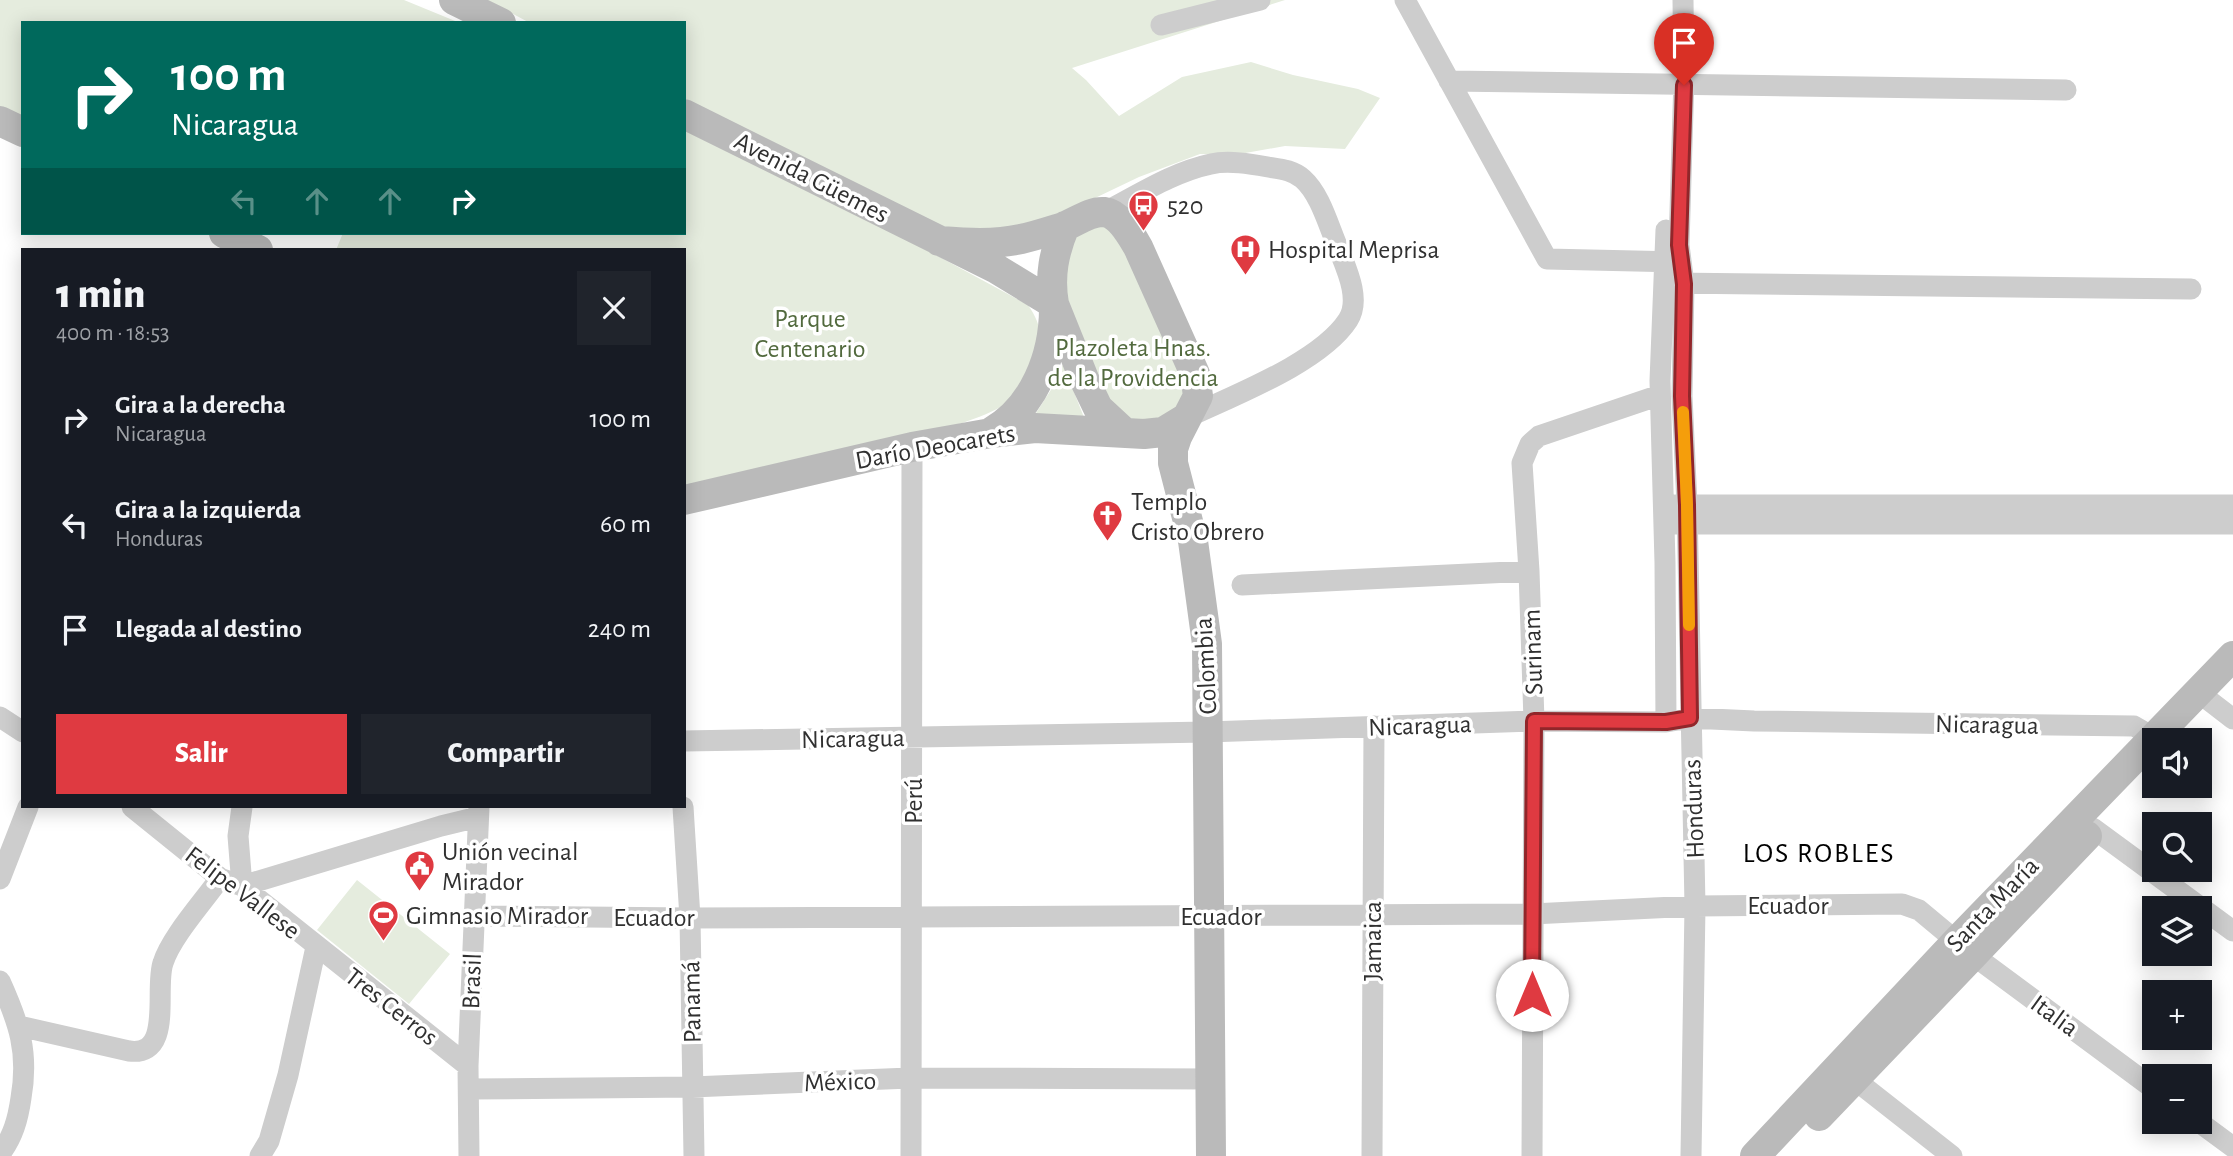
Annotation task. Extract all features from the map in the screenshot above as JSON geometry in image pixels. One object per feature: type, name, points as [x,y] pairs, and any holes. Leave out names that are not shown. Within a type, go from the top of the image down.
[{"type":"street","points":[[454,0],[497,21]]},
{"type":"street","points":[[1161,25],[1260,0]]},
{"type":"street","points":[[1405,0],[1547,259],[1673,261]]},
{"type":"street","name":"Honduras","points":[[1670,0],[1677,84],[1679,245],[1673,261],[1687,514],[1695,906],[1691,1156]]},
{"type":"street","name":"Honduras","points":[[1677,84],[1683,0]]},
{"type":"street","points":[[1449,81],[2066,90]]},
{"type":"street","name":"Avenida Güemes","points":[[686,115],[995,268],[1054,304]]},
{"type":"street","points":[[0,121],[21,131]]},
{"type":"street","points":[[939,241],[997,243],[1020,239],[1105,212],[1167,180],[1212,163],[1249,164],[1288,170],[1303,179],[1314,193],[1352,289],[1354,303],[1350,317],[1341,330],[1267,382],[1186,418]]},
{"type":"street","name":"Colombia","points":[[1105,212],[1115,217],[1132,235],[1195,374],[1198,396],[1173,449],[1173,463],[1193,541],[1207,644],[1211,1156]]},
{"type":"street","points":[[991,433],[1015,415],[1034,389],[1054,331],[1053,262],[1065,226]]},
{"type":"street","points":[[1674,283],[2191,289]]},
{"type":"street","name":"Honduras","points":[[1666,722],[1660,395],[1674,283]]},
{"type":"street","points":[[1054,304],[1098,408],[1125,433]]},
{"type":"street","name":"Surinam","points":[[1532,1156],[1534,721],[1522,463],[1530,444],[1539,436],[1660,395]]},
{"type":"street","name":"Darío Deocarets","points":[[686,500],[912,447],[991,433],[1035,428],[1125,433],[1163,432],[1186,418]]},
{"type":"street","name":"Perú","points":[[911,1156],[912,447]]},
{"type":"street","points":[[1664,515],[2233,505]]},
{"type":"street","points":[[1687,514],[2233,524]]},
{"type":"street","points":[[1242,585],[1529,571]]},
{"type":"street","name":"Santa María","points":[[2185,728],[2219,700],[2233,656]]},
{"type":"street","points":[[0,717],[21,731]]},
{"type":"street","name":"Nicaragua","points":[[686,740],[1208,732],[1534,721],[1666,722],[1690,718],[1754,722],[2134,726],[2142,732]]},
{"type":"street","name":"Jamaica","points":[[1371,1156],[1374,726]]},
{"type":"street","name":"Santa María","points":[[1755,1156],[1846,1073],[2142,767]]},
{"type":"street","points":[[0,879],[27,808]]},
{"type":"street","name":"Felipe Vallese","points":[[133,808],[220,878],[242,886],[316,947],[288,1075],[269,1141],[260,1156]]},
{"type":"street","points":[[242,808],[238,836],[242,886],[478,812]]},
{"type":"street","name":"Panamá","points":[[683,808],[690,918],[694,1156]]},
{"type":"street","name":"Brasil","points":[[469,1156],[468,1066],[478,812]]},
{"type":"street","points":[[2085,824],[2233,931]]},
{"type":"street","points":[[19,1026],[130,1051],[140,1052],[147,1049],[158,1034],[162,963],[169,948],[220,878]]},
{"type":"street","name":"Ecuador","points":[[473,916],[690,918],[1532,914],[1695,906],[1902,904],[1919,910],[1965,948]]},
{"type":"street","name":"Tres Cerros","points":[[316,947],[468,1066]]},
{"type":"street","name":"Italia","points":[[1965,948],[2142,1080]]},
{"type":"street","points":[[0,981],[19,1026],[25,1056],[18,1119],[9,1142],[0,1154]]},
{"type":"street","points":[[1846,1073],[1952,1156]]},
{"type":"street","name":"Santa María","points":[[1779,1156],[1846,1073]]},
{"type":"street","name":"México","points":[[470,1089],[692,1087],[910,1078],[1212,1079]]},
{"type":"street","points":[[2212,1132],[2227,1144]]},
{"type":"green space","points":[[0,0],[404,0],[455,21],[21,21],[21,121],[0,111]]},
{"type":"green space","points":[[487,0],[1285,0],[1072,68],[1119,116],[1182,77],[1251,62],[1293,75],[1358,89],[1380,98],[1345,149],[1285,146],[1234,155],[1200,154],[1139,177],[1070,210],[1022,228],[987,233],[939,228],[686,99],[686,21],[526,21]]},
{"type":"green space","name":"Parque Centenario","points":[[686,131],[912,242],[1028,305],[1040,332],[1036,353],[1024,386],[998,409],[939,430],[686,490],[686,248],[337,248],[342,235],[686,235]]},
{"type":"green space","name":"Plazoleta Hnas. de la Providencia","points":[[1105,212],[1195,374],[1186,418],[1125,433],[1052,278],[1087,216]]},
{"type":"green space","points":[[1063,364],[1085,420],[1031,421],[1054,385]]},
{"type":"green space","name":"Gimnasio Mirador","points":[[357,880],[450,954],[409,1004],[317,930]]},
{"type":"slow traffic","points":[[1683,412],[1689,625]]},
{"type":"place","name":"520","points":[[1144,232]]},
{"type":"place","name":"Hospital Meprisa","points":[[1245,276]]},
{"type":"place","name":"Templo Cristo Obrero","points":[[1108,543]]},
{"type":"place","name":"Unión vecinal Mirador","points":[[419,893]]},
{"type":"place","name":"Gimnasio Mirador","points":[[383,942]]},
{"type":"district","name":"LOS ROBLES","points":[[1819,852]]},
{"type":"route","points":[[1532,995],[1534,721],[1666,722],[1690,718],[1687,505],[1682,396],[1684,284],[1679,245],[1684,85]]}]
